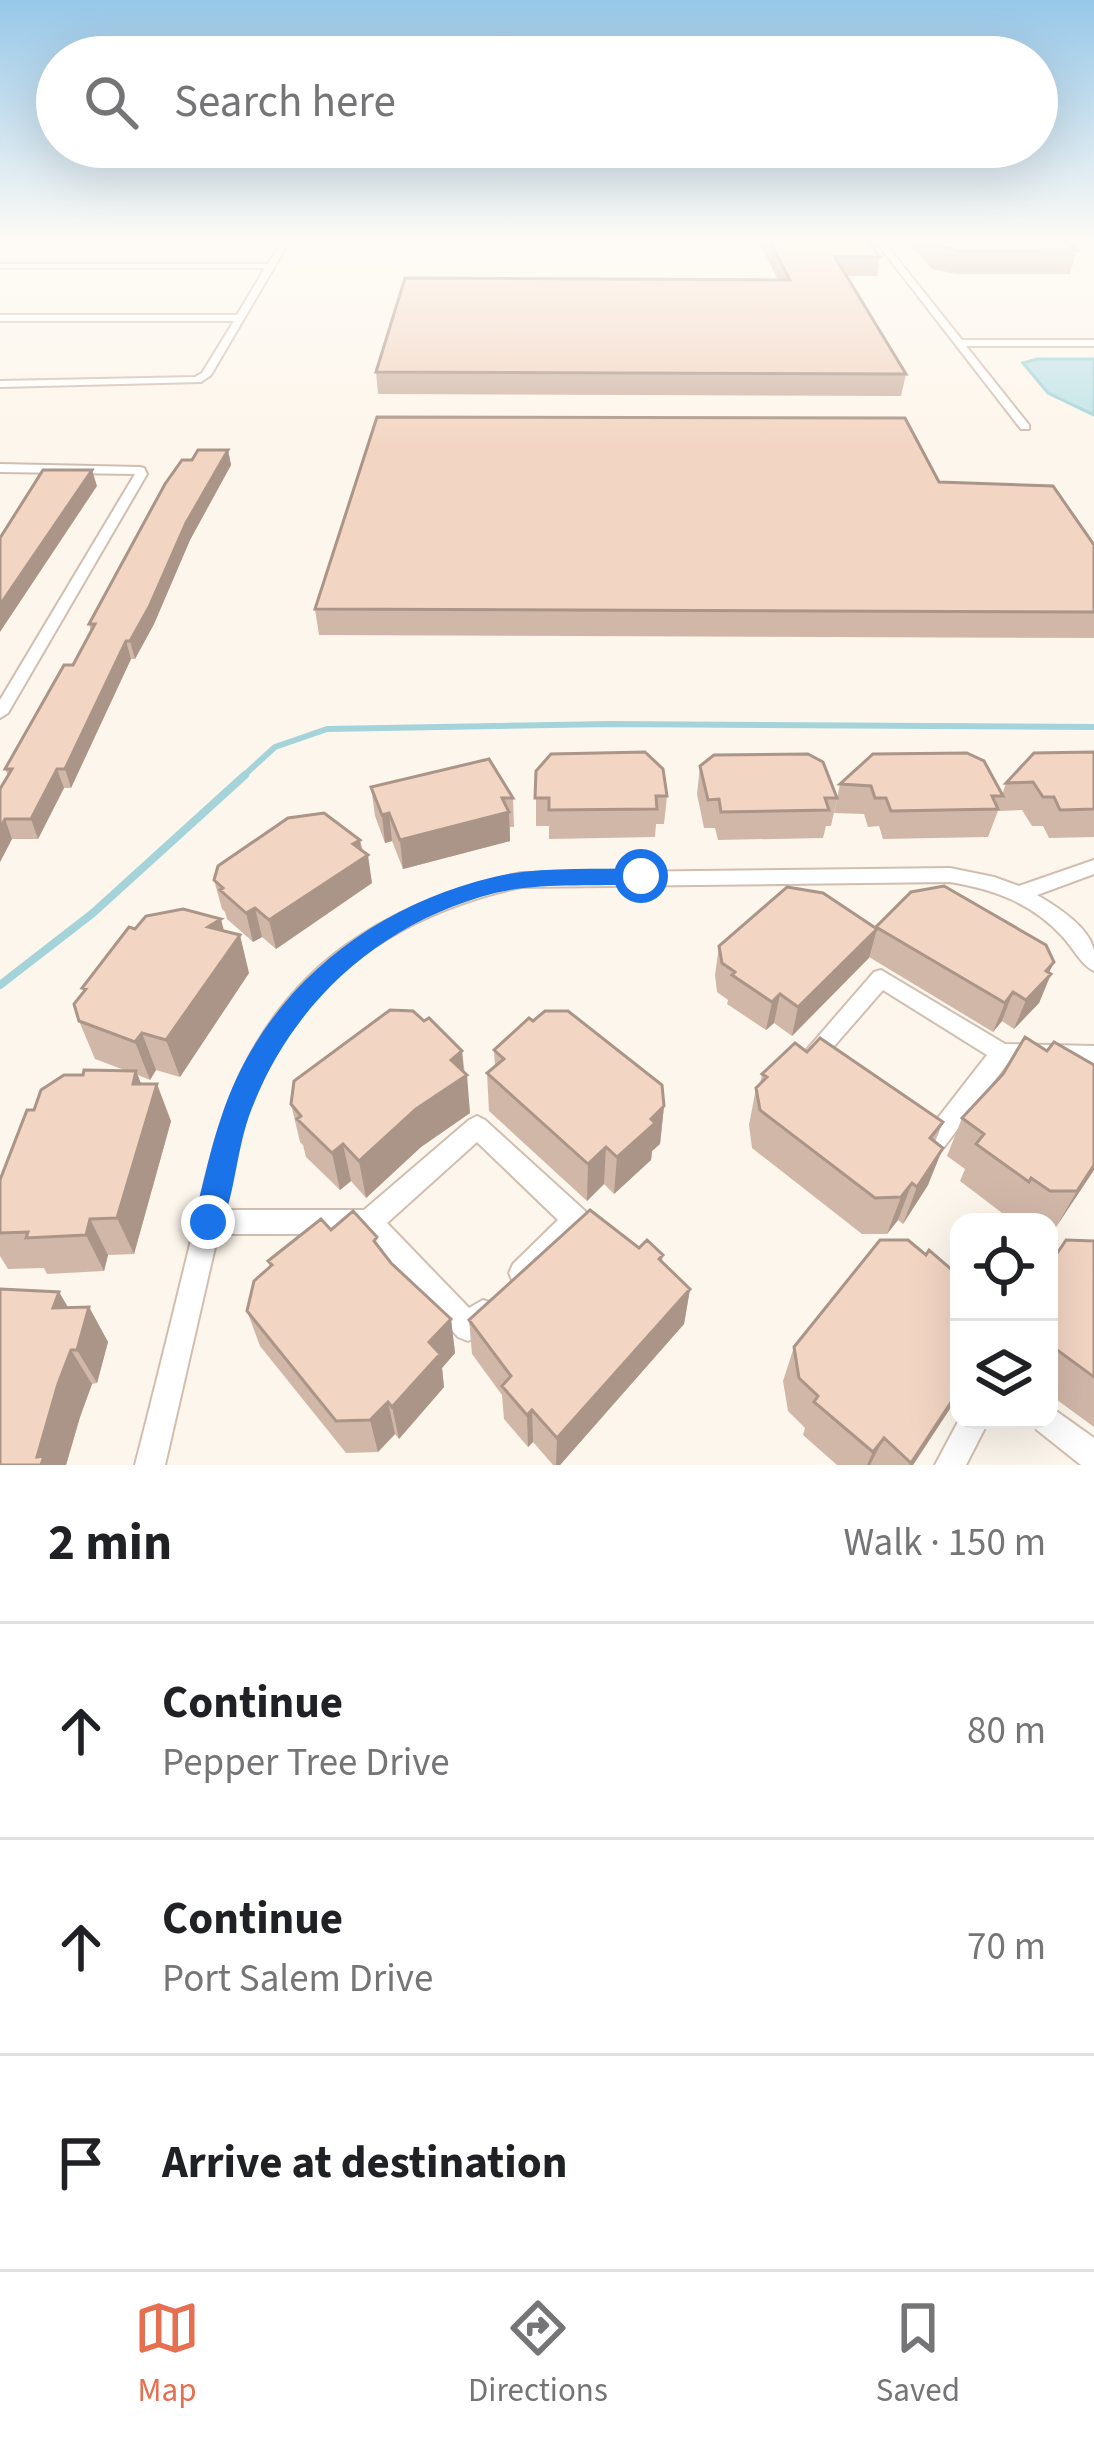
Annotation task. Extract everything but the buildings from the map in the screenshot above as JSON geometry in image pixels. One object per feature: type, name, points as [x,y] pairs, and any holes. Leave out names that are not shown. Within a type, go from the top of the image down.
[{"type":"street","points":[[0,384],[197,380],[206,375],[243,310]]},
{"type":"street","points":[[933,310],[1025,427]]},
{"type":"street","points":[[0,318],[238,318]]},
{"type":"street","points":[[959,343],[1094,343]]},
{"type":"street","points":[[0,468],[140,471],[0,713]]},
{"type":"street","points":[[1020,893],[1094,867]]},
{"type":"street","points":[[150,1465],[224,1154],[251,1075],[292,1008],[349,953],[418,910],[475,889],[521,880],[950,875],[1020,893],[1058,918],[1094,963]]},
{"type":"street","points":[[832,1065],[815,1052],[881,978],[1002,1053],[1094,1054]]},
{"type":"street","points":[[902,1114],[937,1139],[1002,1053]]},
{"type":"street","points":[[208,1222],[369,1222],[477,1127],[576,1220],[468,1328],[369,1222]]},
{"type":"street","points":[[950,1465],[970,1429]]},
{"type":"street","points":[[1058,1429],[1094,1457]]},
{"type":"water","points":[[1094,359],[1094,415],[1048,393],[1023,363]]},
{"type":"waterway","points":[[241,778],[275,747],[327,729],[610,724],[1094,727]]},
{"type":"waterway","points":[[0,985],[93,913],[245,775]]},
{"type":"route","points":[[208,1222],[236,1112],[267,1045],[307,992],[367,939],[418,910],[498,884],[641,876]]}]
